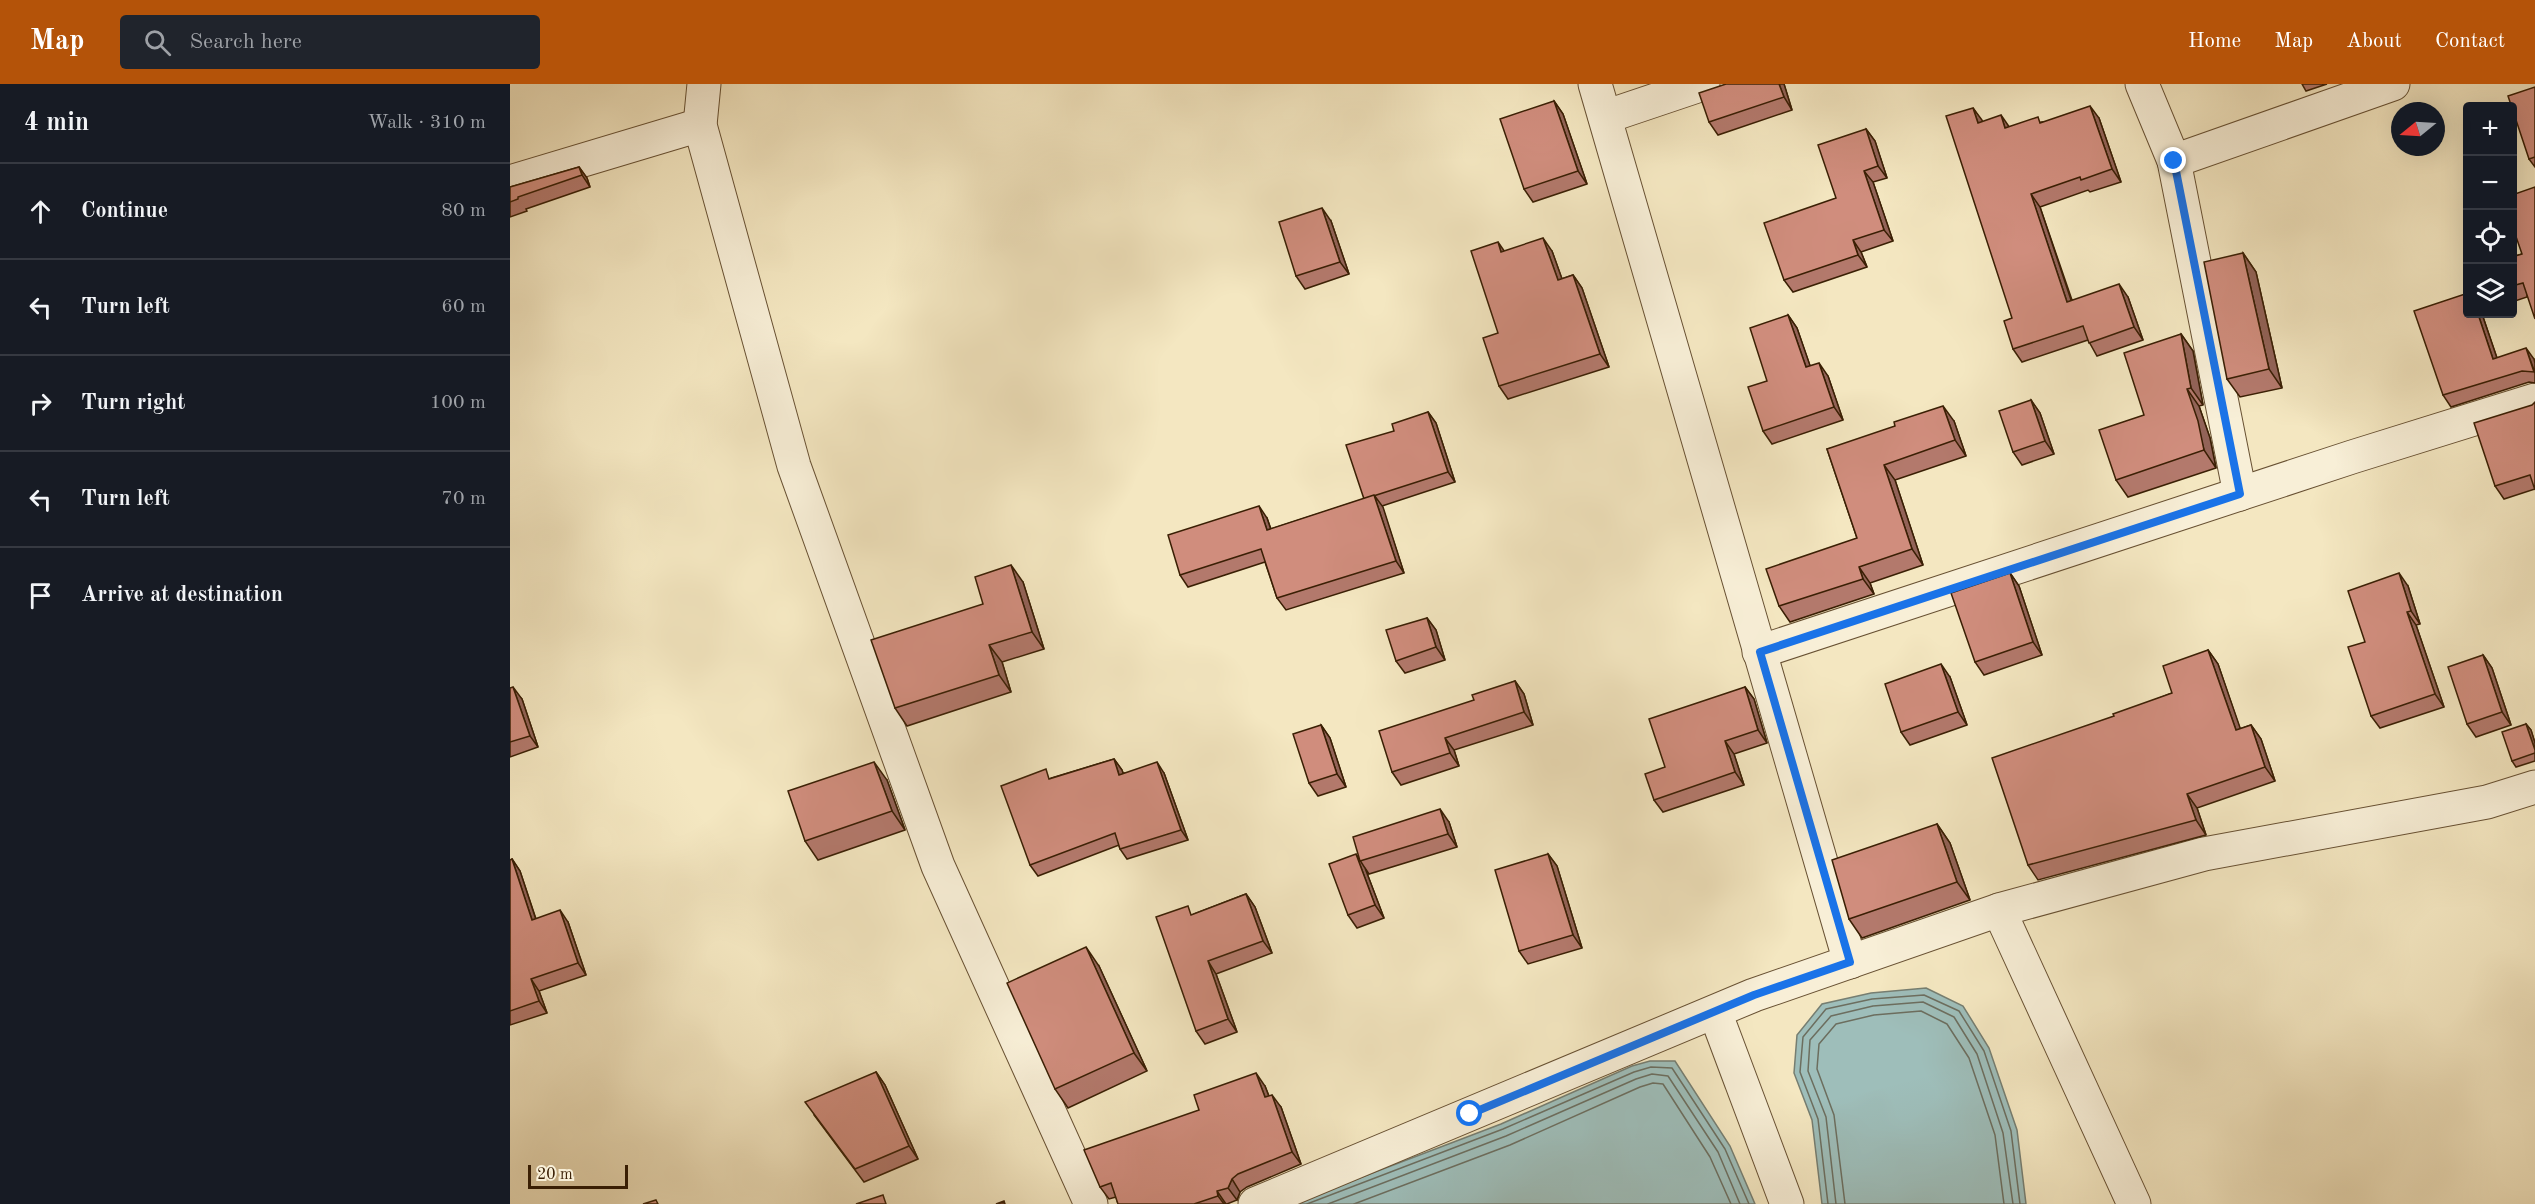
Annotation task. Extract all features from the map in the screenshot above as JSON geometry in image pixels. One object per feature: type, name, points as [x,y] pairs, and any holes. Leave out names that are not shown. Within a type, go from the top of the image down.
[{"type":"street","points":[[704,84],[699,125],[794,466],[930,844],[1091,1204]]},
{"type":"street","points":[[1595,84],[1850,962]]},
{"type":"street","points":[[1605,117],[1703,84]]},
{"type":"street","points":[[2142,84],[2174,161],[2240,494]]},
{"type":"street","points":[[2174,161],[2393,84]]},
{"type":"street","points":[[510,182],[699,125]]},
{"type":"street","points":[[1760,652],[2240,494],[2535,400]]},
{"type":"street","points":[[1254,1204],[1754,995],[1999,910],[2204,854],[2487,802],[2534,789]]},
{"type":"street","points":[[1999,910],[2134,1204]]},
{"type":"street","points":[[1715,1012],[1787,1204]]},
{"type":"water","points":[[1926,988],[1963,1006],[1989,1048],[2017,1130],[2026,1204],[1822,1204],[1812,1120],[1794,1073],[1797,1035],[1822,1004],[1871,993]]},
{"type":"water","points":[[1650,1061],[1675,1061],[1730,1146],[1755,1204],[1291,1204],[1501,1124],[1632,1066]]},
{"type":"building","points":[[1726,84],[1779,84],[1784,97],[1709,122],[1699,93]]},
{"type":"building","points":[[2535,87],[2535,157],[2529,159],[2517,123],[2517,102],[2510,102],[2508,96]]},
{"type":"building","points":[[1554,101],[1578,171],[1524,189],[1500,119]]},
{"type":"building","points":[[2090,106],[2112,169],[2031,194],[2067,302],[2119,284],[2134,327],[2089,343],[2083,326],[2013,349],[2004,321],[2012,318],[1946,116],[1973,108],[1978,123],[2001,115],[2005,128],[2038,117],[2040,123]]},
{"type":"building","points":[[1866,129],[1878,166],[1864,171],[1884,230],[1853,240],[1858,255],[1784,280],[1764,223],[1836,198],[1818,145]]},
{"type":"building","points":[[579,167],[582,175],[518,197],[510,202],[510,187]]},
{"type":"building","points":[[2535,187],[2535,319],[2523,283],[2517,285],[2517,256],[2522,254],[2517,240],[2517,193]]},
{"type":"building","points":[[1322,208],[1340,262],[1296,276],[1279,222]]},
{"type":"building","points":[[1543,238],[1558,280],[1573,275],[1600,354],[1499,386],[1483,338],[1498,333],[1471,251],[1498,242],[1501,252]]},
{"type":"building","points":[[2243,253],[2269,369],[2227,379],[2204,262]]},
{"type":"building","points":[[2463,295],[2463,318],[2479,318],[2493,359],[2526,348],[2534,372],[2522,371],[2443,395],[2414,311]]},
{"type":"building","points":[[1788,315],[1806,367],[1819,363],[1834,407],[1763,431],[1748,387],[1767,381],[1750,328]]},
{"type":"building","points":[[2181,334],[2191,388],[2187,389],[2198,421],[2204,450],[2116,480],[2099,430],[2144,415],[2124,353]]},
{"type":"building","points":[[2031,400],[2045,441],[2013,452],[1999,411]]},
{"type":"building","points":[[2535,402],[2535,490],[2530,475],[2495,486],[2474,423],[2532,405]]},
{"type":"building","points":[[1943,406],[1955,440],[1884,465],[1912,549],[1859,567],[1863,579],[1779,606],[1766,569],[1857,538],[1827,449],[1895,426],[1894,422]]},
{"type":"building","points":[[1428,412],[1448,472],[1364,499],[1346,445],[1394,431],[1392,424]]},
{"type":"building","points":[[1374,495],[1396,561],[1277,598],[1261,549],[1180,575],[1168,535],[1259,506],[1267,530]]},
{"type":"building","points":[[1011,565],[1032,632],[989,645],[999,675],[895,708],[871,640],[983,604],[975,577]]},
{"type":"building","points":[[2010,573],[2033,642],[1975,662],[1951,593]]},
{"type":"building","points":[[2399,573],[2411,611],[2407,612],[2435,694],[2371,716],[2348,647],[2365,642],[2348,591]]},
{"type":"building","points":[[1427,618],[1436,647],[1396,661],[1386,630]]},
{"type":"building","points":[[2208,650],[2236,730],[2251,725],[2265,767],[2187,794],[2196,820],[2028,865],[1992,758],[2114,716],[2113,714],[2172,693],[2163,666]]},
{"type":"building","points":[[2483,655],[2502,712],[2467,724],[2448,667]]},
{"type":"building","points":[[1941,664],[1958,712],[1901,732],[1885,684]]},
{"type":"building","points":[[1515,681],[1524,712],[1445,738],[1450,753],[1392,772],[1379,731],[1474,700],[1472,695]]},
{"type":"building","points":[[513,687],[530,736],[510,742],[510,688]]},
{"type":"building","points":[[1745,687],[1758,730],[1725,741],[1735,772],[1654,800],[1645,774],[1665,767],[1649,719]]},
{"type":"building","points":[[2526,724],[2535,753],[2512,761],[2502,732]]},
{"type":"building","points":[[1321,725],[1337,774],[1309,783],[1293,734]]},
{"type":"building","points":[[1114,759],[1119,775],[1157,762],[1181,830],[1120,849],[1115,833],[1030,865],[1001,786],[1046,769],[1049,779]]},
{"type":"building","points":[[874,762],[892,811],[805,841],[788,791]]},
{"type":"building","points":[[1440,809],[1448,834],[1360,861],[1353,837]]},
{"type":"building","points":[[1937,824],[1957,882],[1849,919],[1832,860]]},
{"type":"building","points":[[1356,854],[1375,905],[1348,915],[1329,864]]},
{"type":"building","points":[[1548,854],[1573,935],[1519,951],[1495,870]]},
{"type":"building","points":[[512,859],[532,920],[560,910],[578,963],[531,979],[539,1001],[510,1011],[510,860]]},
{"type":"building","points":[[1246,894],[1263,941],[1208,961],[1228,1019],[1196,1031],[1156,917],[1188,906],[1191,915]]},
{"type":"building","points":[[1086,947],[1134,1053],[1055,1089],[1007,983]]},
{"type":"building","points":[[876,1072],[909,1146],[855,1169],[805,1102]]},
{"type":"building","points":[[1256,1073],[1265,1097],[1272,1095],[1292,1152],[1238,1174],[1232,1179],[1228,1188],[1217,1191],[1218,1196],[1194,1204],[1118,1204],[1111,1183],[1100,1187],[1084,1150],[1199,1110],[1194,1095]]},
{"type":"building","points":[[883,1195],[886,1204],[856,1204]]},
{"type":"building","points":[[656,1200],[658,1204],[643,1204]]},
{"type":"route","points":[[1470,1114],[1754,995],[1850,962],[1760,652],[2240,494],[2174,161]]}]
